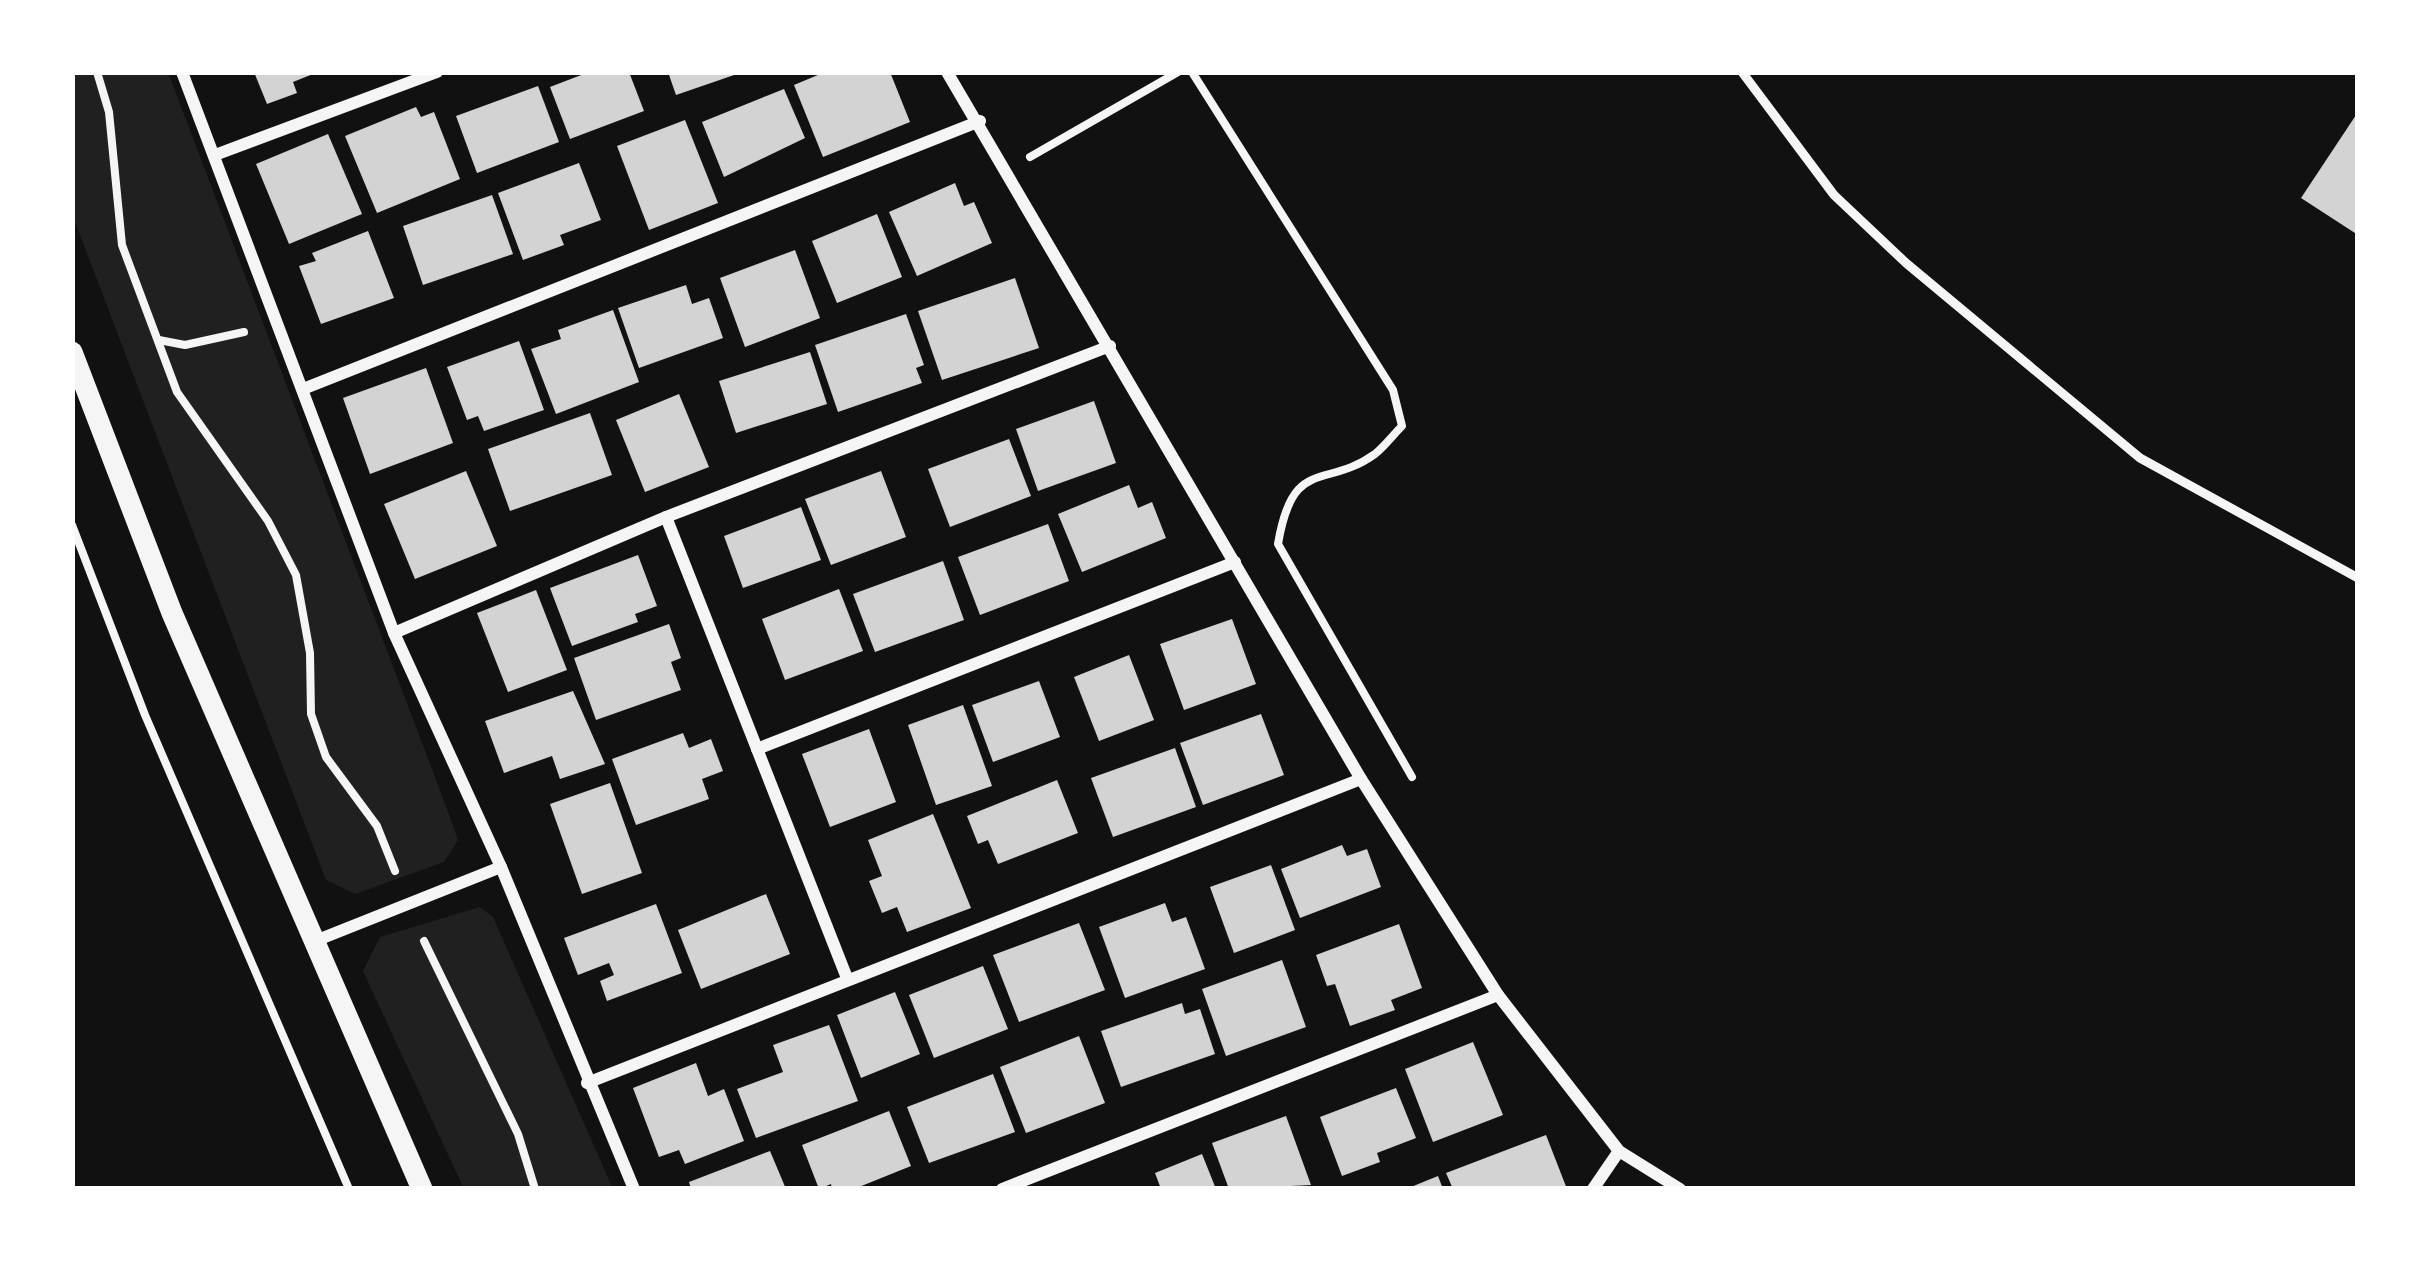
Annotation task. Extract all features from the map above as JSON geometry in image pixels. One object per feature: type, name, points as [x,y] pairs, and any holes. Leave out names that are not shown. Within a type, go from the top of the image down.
[{"type":"street","points":[[182,72],[394,633],[501,867],[634,1189]]},
{"type":"street","points":[[214,155],[436,72]]},
{"type":"street","points":[[947,72],[1361,779],[1498,995],[1619,1151],[1680,1189]]},
{"type":"street","points":[[303,389],[980,122]]},
{"type":"street","points":[[394,633],[666,517],[1110,346]]},
{"type":"street","points":[[72,352],[172,613],[422,1189]]},
{"type":"street","points":[[666,517],[848,978]]},
{"type":"street","points":[[757,748],[1235,562]]},
{"type":"street","points":[[587,1083],[1361,779]]},
{"type":"street","points":[[315,941],[501,867]]},
{"type":"street","points":[[1002,1189],[1498,995]]},
{"type":"street","points":[[1593,1189],[1619,1151]]},
{"type":"lane","points":[[1742,72],[1834,195],[1906,263],[2140,458],[2358,578]]},
{"type":"path","points":[[97,72],[109,112],[122,245],[177,392],[268,520],[296,575],[310,652],[311,714],[326,757],[377,826],[395,871]]},
{"type":"path","points":[[1008,170],[1178,72]]},
{"type":"path","points":[[1192,72],[1393,390],[1402,426],[1373,456],[1314,476],[1285,508],[1278,544],[1412,778]]},
{"type":"path","points":[[158,339],[185,344],[216,340],[277,318]]},
{"type":"path","points":[[72,525],[146,715],[350,1189]]},
{"type":"path","points":[[424,941],[518,1134],[536,1189]]},
{"type":"shaded area","points":[[72,72],[168,72],[458,840],[444,862],[355,894],[326,880],[72,214]]},
{"type":"shaded area","points":[[480,907],[493,917],[613,1189],[464,1189],[363,971],[380,937]]},
{"type":"building","points":[[254,72],[318,72],[293,82],[297,93],[267,104]]},
{"type":"building","points":[[589,72],[629,72],[644,111],[570,139],[550,87]]},
{"type":"building","points":[[668,72],[740,72],[740,73],[676,95]]},
{"type":"building","points":[[825,72],[890,72],[910,122],[823,157],[794,85]]},
{"type":"building","points":[[538,86],[559,142],[477,173],[456,116]]},
{"type":"building","points":[[784,89],[805,138],[724,177],[702,122]]},
{"type":"building","points":[[416,107],[421,117],[434,112],[460,179],[377,213],[345,136]]},
{"type":"building","points":[[2358,112],[2358,235],[2301,198]]},
{"type":"building","points":[[685,120],[718,203],[649,230],[617,146]]},
{"type":"building","points":[[328,134],[362,214],[289,244],[256,164]]},
{"type":"building","points":[[579,163],[601,220],[560,235],[564,245],[523,260],[498,193]]},
{"type":"building","points":[[955,183],[964,206],[974,202],[992,243],[917,276],[889,212]]},
{"type":"building","points":[[492,195],[513,254],[423,285],[403,226]]},
{"type":"building","points":[[877,214],[902,277],[837,303],[812,241]]},
{"type":"building","points":[[368,231],[394,298],[321,324],[299,266],[316,261],[312,253]]},
{"type":"building","points":[[795,250],[820,318],[745,347],[720,278]]},
{"type":"building","points":[[1015,278],[1039,348],[942,380],[918,311]]},
{"type":"building","points":[[686,285],[692,304],[709,298],[723,338],[639,368],[618,308]]},
{"type":"building","points":[[613,310],[639,382],[556,414],[531,349],[561,339],[558,330]]},
{"type":"building","points":[[906,314],[924,365],[916,368],[922,383],[838,412],[815,345]]},
{"type":"building","points":[[519,341],[544,410],[484,431],[478,416],[467,420],[447,367]]},
{"type":"building","points":[[810,352],[827,404],[736,433],[719,381]]},
{"type":"building","points":[[426,368],[453,443],[370,474],[343,398]]},
{"type":"building","points":[[679,394],[709,467],[645,492],[616,420]]},
{"type":"building","points":[[1094,401],[1116,463],[1038,491],[1016,429]]},
{"type":"building","points":[[590,413],[612,475],[510,511],[488,449]]},
{"type":"building","points":[[1009,439],[1031,496],[950,527],[928,469]]},
{"type":"building","points":[[466,471],[497,546],[415,579],[384,504]]},
{"type":"building","points":[[881,471],[906,537],[831,565],[805,499]]},
{"type":"building","points":[[1129,485],[1138,508],[1152,502],[1166,538],[1082,572],[1058,514]]},
{"type":"building","points":[[801,507],[821,560],[743,588],[724,536]]},
{"type":"building","points":[[1048,524],[1069,581],[980,615],[958,557]]},
{"type":"building","points":[[638,555],[657,606],[635,614],[638,622],[572,646],[550,588]]},
{"type":"building","points":[[943,561],[964,620],[875,652],[853,594]]},
{"type":"building","points":[[839,589],[863,651],[785,680],[762,619]]},
{"type":"building","points":[[536,590],[567,670],[508,692],[477,613]]},
{"type":"building","points":[[1232,619],[1256,684],[1184,710],[1160,644]]},
{"type":"building","points":[[669,624],[681,658],[671,662],[681,690],[596,720],[574,658]]},
{"type":"building","points":[[1129,655],[1154,720],[1099,741],[1074,677]]},
{"type":"building","points":[[1039,681],[1060,737],[993,762],[972,705]]},
{"type":"building","points":[[573,691],[605,764],[560,779],[552,756],[504,773],[485,721]]},
{"type":"building","points":[[963,705],[992,786],[936,805],[908,725]]},
{"type":"building","points":[[1261,714],[1284,775],[1203,805],[1180,743]]},
{"type":"building","points":[[869,729],[896,802],[830,827],[802,754]]},
{"type":"building","points":[[683,733],[689,748],[711,739],[723,771],[702,779],[709,799],[636,825],[612,759]]},
{"type":"building","points":[[1175,748],[1196,807],[1113,837],[1091,778]]},
{"type":"building","points":[[1057,780],[1078,833],[998,864],[988,840],[978,844],[967,816]]},
{"type":"building","points":[[610,783],[642,873],[582,894],[550,804]]},
{"type":"building","points":[[933,814],[971,908],[907,932],[897,907],[882,913],[869,881],[882,876],[868,840]]},
{"type":"building","points":[[1342,845],[1347,856],[1367,849],[1381,887],[1300,918],[1281,869]]},
{"type":"building","points":[[1271,865],[1295,930],[1234,953],[1210,887]]},
{"type":"building","points":[[766,894],[790,954],[701,989],[678,930]]},
{"type":"building","points":[[1165,903],[1172,922],[1186,917],[1205,969],[1125,998],[1099,927]]},
{"type":"building","points":[[656,904],[682,973],[607,1001],[600,981],[614,975],[609,963],[578,975],[564,938]]},
{"type":"building","points":[[1079,923],[1105,990],[1019,1022],[993,955]]},
{"type":"building","points":[[1399,924],[1422,988],[1391,1000],[1395,1010],[1350,1026],[1335,984],[1327,986],[1316,955]]},
{"type":"building","points":[[1282,960],[1306,1027],[1226,1056],[1202,989]]},
{"type":"building","points":[[983,966],[1008,1029],[934,1058],[909,995]]},
{"type":"building","points":[[895,992],[920,1054],[861,1078],[837,1015]]},
{"type":"building","points":[[1182,1003],[1185,1014],[1200,1009],[1215,1054],[1121,1087],[1101,1031]]},
{"type":"building","points":[[829,1025],[858,1101],[756,1138],[737,1089],[783,1072],[773,1045]]},
{"type":"building","points":[[1079,1036],[1105,1103],[1026,1133],[1000,1067]]},
{"type":"building","points":[[1473,1042],[1503,1115],[1433,1142],[1405,1069]]},
{"type":"building","points":[[696,1063],[708,1096],[724,1089],[744,1141],[685,1164],[679,1150],[659,1157],[633,1088]]},
{"type":"building","points":[[993,1074],[1015,1132],[929,1163],[907,1107]]},
{"type":"building","points":[[1396,1088],[1416,1138],[1377,1153],[1380,1162],[1342,1176],[1320,1117]]},
{"type":"building","points":[[889,1111],[911,1166],[854,1189],[832,1189],[831,1184],[819,1189],[802,1145]]},
{"type":"building","points":[[1286,1116],[1311,1185],[1229,1189],[1212,1143]]},
{"type":"building","points":[[1546,1135],[1567,1189],[1453,1189],[1446,1173]]},
{"type":"building","points":[[770,1151],[786,1189],[691,1189],[689,1182]]},
{"type":"building","points":[[1202,1154],[1216,1189],[1161,1189],[1155,1173]]},
{"type":"building","points":[[1438,1176],[1443,1189],[1406,1189]]}]
